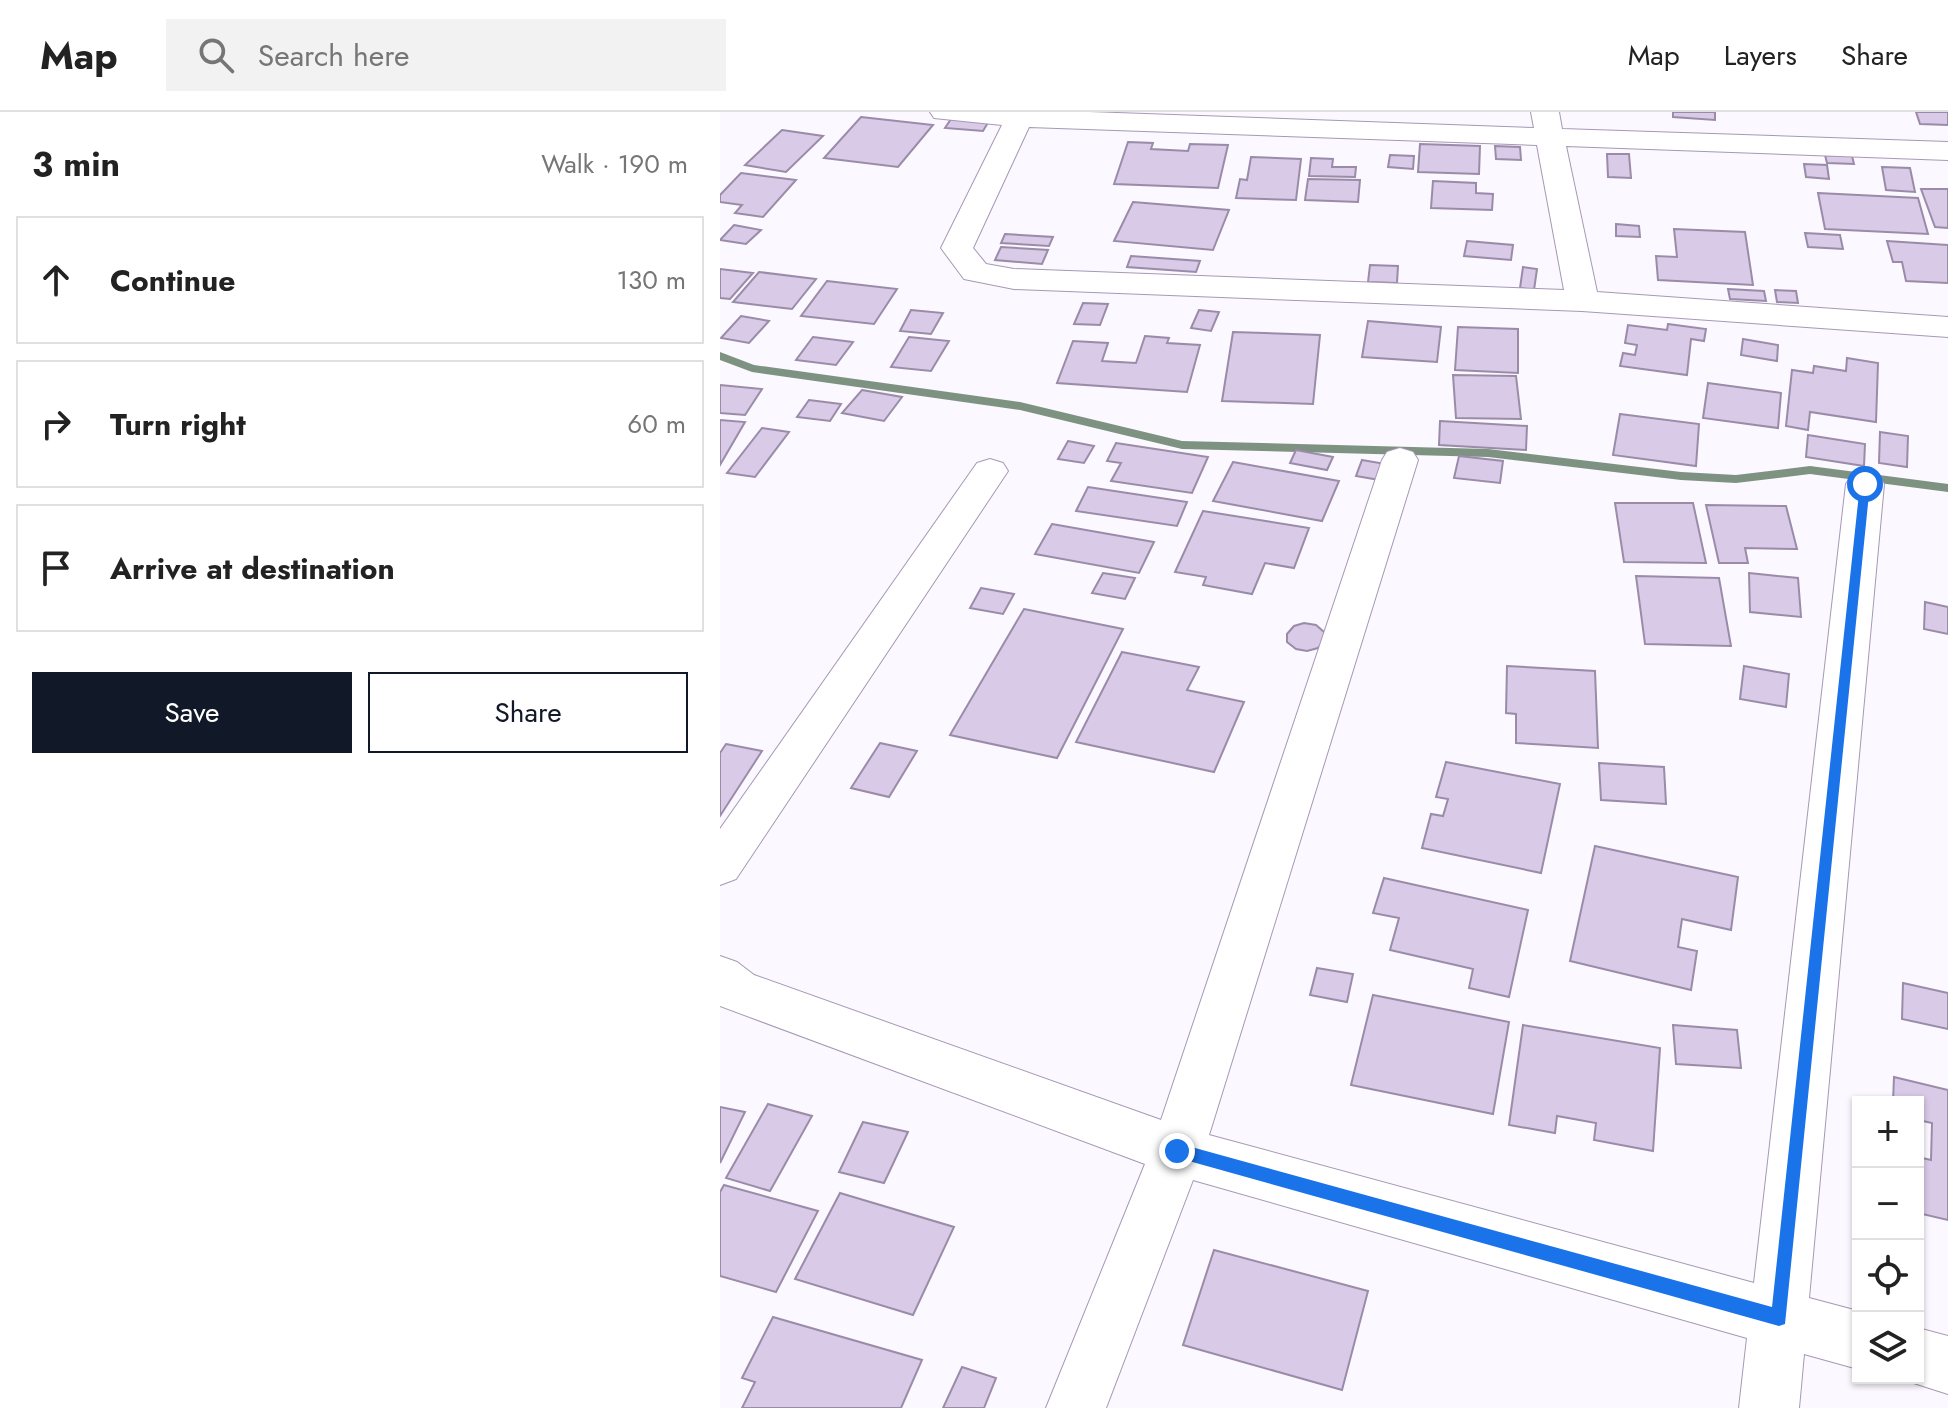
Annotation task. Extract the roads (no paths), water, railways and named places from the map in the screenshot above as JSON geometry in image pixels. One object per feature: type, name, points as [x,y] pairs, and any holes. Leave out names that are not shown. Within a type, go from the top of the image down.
[{"type":"street","points":[[944,112],[1548,125],[1948,151]]},
{"type":"street","points":[[1021,115],[957,248],[975,272],[1014,279],[1582,301],[1948,327]]},
{"type":"street","points":[[1548,125],[1582,301]]},
{"type":"street","points":[[1076,1408],[1177,1151],[1400,460]]},
{"type":"street","points":[[720,866],[990,471]]},
{"type":"street","points":[[1769,1408],[1865,484]]},
{"type":"street","points":[[720,977],[736,990],[1177,1151],[1852,1338]]},
{"type":"street","points":[[1924,1359],[1948,1365]]},
{"type":"waterway","points":[[720,356],[752,368],[1020,406],[1182,445],[1488,453],[1681,476],[1736,479],[1810,470],[1948,488]]}]
